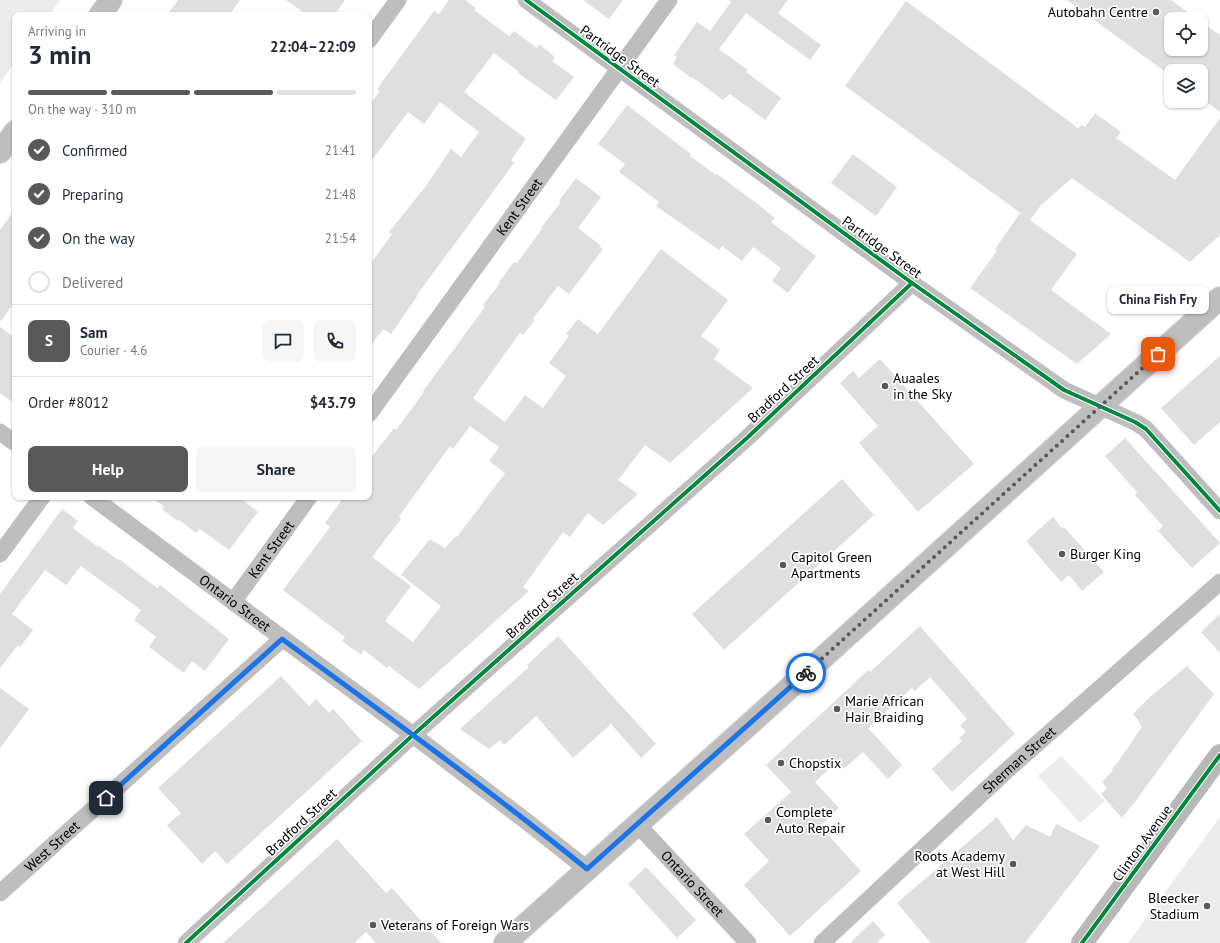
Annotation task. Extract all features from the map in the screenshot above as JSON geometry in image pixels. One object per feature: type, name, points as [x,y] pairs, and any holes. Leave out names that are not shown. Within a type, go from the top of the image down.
[{"type":"main road","points":[[102,12],[111,0]]},
{"type":"main road","points":[[0,152],[12,136]]},
{"type":"main road","points":[[505,943],[638,825],[1220,298]]},
{"type":"street","points":[[372,36],[398,0]]},
{"type":"street","name":"Partridge Street","points":[[526,0],[912,283],[1064,390],[1135,422],[1146,429],[1220,511]]},
{"type":"street","name":"Kent Street","points":[[372,410],[669,0]]},
{"type":"street","name":"Bradford Street","points":[[186,943],[413,734],[747,438],[912,283]]},
{"type":"street","points":[[0,432],[12,440]]},
{"type":"street","points":[[0,554],[40,500]]},
{"type":"street","name":"Ontario Street","points":[[96,500],[282,639],[413,734],[526,820],[587,869]]},
{"type":"street","name":"Kent Street","points":[[233,602],[307,500]]},
{"type":"street","name":"Sherman Street","points":[[822,943],[1005,772],[1220,582]]},
{"type":"street","name":"West Street","points":[[0,893],[282,639]]},
{"type":"street","name":"Clinton Avenue","points":[[1082,943],[1220,755]]},
{"type":"street","name":"Ontario Street","points":[[638,825],[748,943]]},
{"type":"shaded area","points":[[0,0],[60,0],[51,12],[12,12],[12,66],[0,83]]},
{"type":"shaded area","points":[[1061,756],[1105,801],[1080,823],[1038,776]]},
{"type":"shaded area","points":[[1220,817],[1220,943],[1128,943]]},
{"type":"building","points":[[178,0],[240,0],[231,12],[169,12]]},
{"type":"building","points":[[286,0],[345,0],[336,12],[303,12]]},
{"type":"building","points":[[449,0],[465,0],[476,8],[474,10],[509,36],[514,31],[537,48],[539,44],[555,57],[552,61],[574,77],[556,100],[518,73],[519,72],[494,53],[464,92],[526,139],[511,160],[514,163],[417,295],[391,334],[383,329],[372,344],[372,262],[392,234],[389,232],[426,186],[451,149],[461,157],[479,132],[440,102],[424,124],[408,112],[372,160],[372,102],[380,91],[377,89],[434,11],[439,14]]},
{"type":"building","points":[[583,0],[623,0],[609,19]]},
{"type":"building","points":[[729,0],[788,0],[778,13],[821,45],[810,60],[746,13],[719,49],[748,70],[746,72],[781,98],[765,120],[730,94],[723,100],[673,64],[677,57],[674,55],[697,22],[710,31],[731,2]]},
{"type":"building","points":[[1067,0],[1171,0],[1187,12],[1164,12],[1164,56],[1208,56],[1208,27],[1220,35],[1220,112],[1208,103],[1208,64],[1164,64],[1164,71]]},
{"type":"building","points":[[906,1],[1078,128],[1082,125],[1085,127],[1095,113],[1121,132],[1116,138],[1175,180],[1220,118],[1220,235],[1190,262],[1072,178],[1041,205],[1030,220],[845,86]]},
{"type":"building","points":[[627,105],[691,154],[690,156],[755,202],[775,218],[771,222],[816,256],[788,293],[772,281],[781,268],[753,247],[742,261],[722,246],[719,250],[656,206],[659,202],[619,172],[625,164],[598,144]]},
{"type":"building","points":[[853,154],[897,187],[876,216],[831,183]]},
{"type":"building","points":[[576,178],[601,197],[578,228],[603,249],[569,294],[558,286],[533,319],[535,320],[523,335],[520,333],[473,398],[505,422],[525,395],[543,408],[566,376],[549,363],[569,336],[566,334],[578,319],[598,334],[661,249],[728,300],[701,336],[720,350],[714,359],[753,388],[670,463],[645,445],[618,480],[638,494],[603,525],[588,513],[570,537],[563,532],[523,587],[529,591],[419,689],[389,666],[387,668],[364,650],[361,655],[342,641],[345,637],[283,590],[330,527],[325,523],[342,500],[372,500],[372,456],[394,428],[396,430],[485,307],[483,305],[500,283],[499,282],[514,262],[517,263],[561,202],[559,201]],"holes":[[[470,426],[499,447],[489,461],[505,473],[457,537],[456,536],[445,548],[430,539],[401,575],[441,606],[413,642],[385,621],[411,586],[372,557],[401,519],[399,517],[400,515],[450,446],[453,449]]]},
{"type":"building","points":[[12,213],[12,306],[0,322],[0,230]]},
{"type":"building","points":[[1020,213],[1077,254],[1051,290],[1111,334],[1077,364],[970,288],[997,251],[995,249]]},
{"type":"building","points":[[0,327],[12,336],[12,402],[0,393]]},
{"type":"building","points":[[1220,356],[1220,422],[1194,445],[1161,408]]},
{"type":"building","points":[[880,359],[974,464],[918,512],[859,443],[878,426],[840,383],[853,371],[859,378]]},
{"type":"building","points":[[1125,438],[1220,543],[1192,568],[1158,531],[1163,526],[1135,495],[1137,492],[1105,456]]},
{"type":"building","name":"Capitol Green Apartments","points":[[842,479],[874,515],[724,650],[692,614]]},
{"type":"building","points":[[156,500],[243,500],[258,512],[229,550],[200,529],[196,533],[162,509],[164,507]]},
{"type":"building","points":[[62,509],[78,521],[73,528],[98,547],[99,546],[118,560],[119,559],[157,588],[160,585],[229,639],[205,671],[192,661],[184,673],[149,647],[156,637],[134,620],[141,610],[81,566],[66,585],[45,570],[12,614],[33,630],[20,647],[18,645],[0,668],[0,594]]},
{"type":"building","name":"Burger King","points":[[1053,517],[1062,528],[1064,527],[1104,572],[1082,591],[1069,575],[1061,582],[1026,541]]},
{"type":"building","points":[[1220,614],[1220,653],[1201,632]]},
{"type":"building","points":[[920,626],[1015,734],[952,792],[932,769],[962,741],[959,738],[966,732],[960,725],[967,719],[930,677],[915,691],[912,688],[868,728],[902,765],[888,779],[863,752],[844,769],[837,761],[815,782],[839,808],[820,826],[861,871],[790,936],[744,885],[769,861],[744,834],[791,792],[766,765],[868,670],[870,672]]},
{"type":"building","points":[[558,636],[656,744],[641,758],[611,724],[573,758],[536,716],[504,745],[500,740],[489,749],[460,729],[529,667],[527,665]]},
{"type":"building","points":[[1187,666],[1214,694],[1122,818],[1101,794],[1107,788],[1102,782],[1113,770],[1112,769],[1142,727],[1133,714],[1150,697]]},
{"type":"building","points":[[281,676],[309,706],[316,699],[329,713],[333,709],[362,741],[227,864],[215,851],[202,864],[167,825],[181,813],[158,788]]},
{"type":"building","points":[[0,688],[29,709],[0,748]]},
{"type":"building","name":"Roots Academy at West Hill","points":[[997,817],[1013,840],[1026,825],[1050,837],[1056,824],[1100,846],[1025,943],[931,943],[897,903]]},
{"type":"building","points":[[337,839],[386,893],[392,888],[441,943],[376,943],[366,932],[354,943],[223,943]]},
{"type":"building","points":[[646,867],[696,920],[677,938],[628,884]]},
{"type":"building","points":[[873,921],[885,935],[877,943],[850,943]]},
{"type":"cycle path","points":[[526,0],[912,283],[1064,390],[1135,422],[1146,429],[1220,511]]},
{"type":"cycle path","points":[[186,943],[413,735],[747,438],[912,283]]},
{"type":"cycle path","points":[[1082,943],[1220,755]]},
{"type":"way so far","points":[[806,673],[1158,354]]},
{"type":"place","name":"Autobahn Centre","points":[[1156,12]]},
{"type":"place","name":"China Fish Fry","points":[[1158,354]]},
{"type":"place","name":"Auaales in the Sky","points":[[885,386]]},
{"type":"place","name":"Burger King","points":[[1062,554]]},
{"type":"place","name":"Capitol Green Apartments","points":[[783,565]]},
{"type":"place","name":"Marie African Hair Braiding","points":[[837,709]]},
{"type":"place","name":"Chopstix","points":[[781,763]]},
{"type":"place","name":"Complete Auto Repair","points":[[768,820]]},
{"type":"place","name":"Roots Academy at West Hill","points":[[1013,864]]},
{"type":"place","name":"Bleecker Stadium","points":[[1207,906]]},
{"type":"place","name":"Veterans of Foreign Wars","points":[[373,925]]},
{"type":"route","points":[[106,798],[282,639],[413,734],[526,820],[587,869],[638,825],[806,673]]}]
